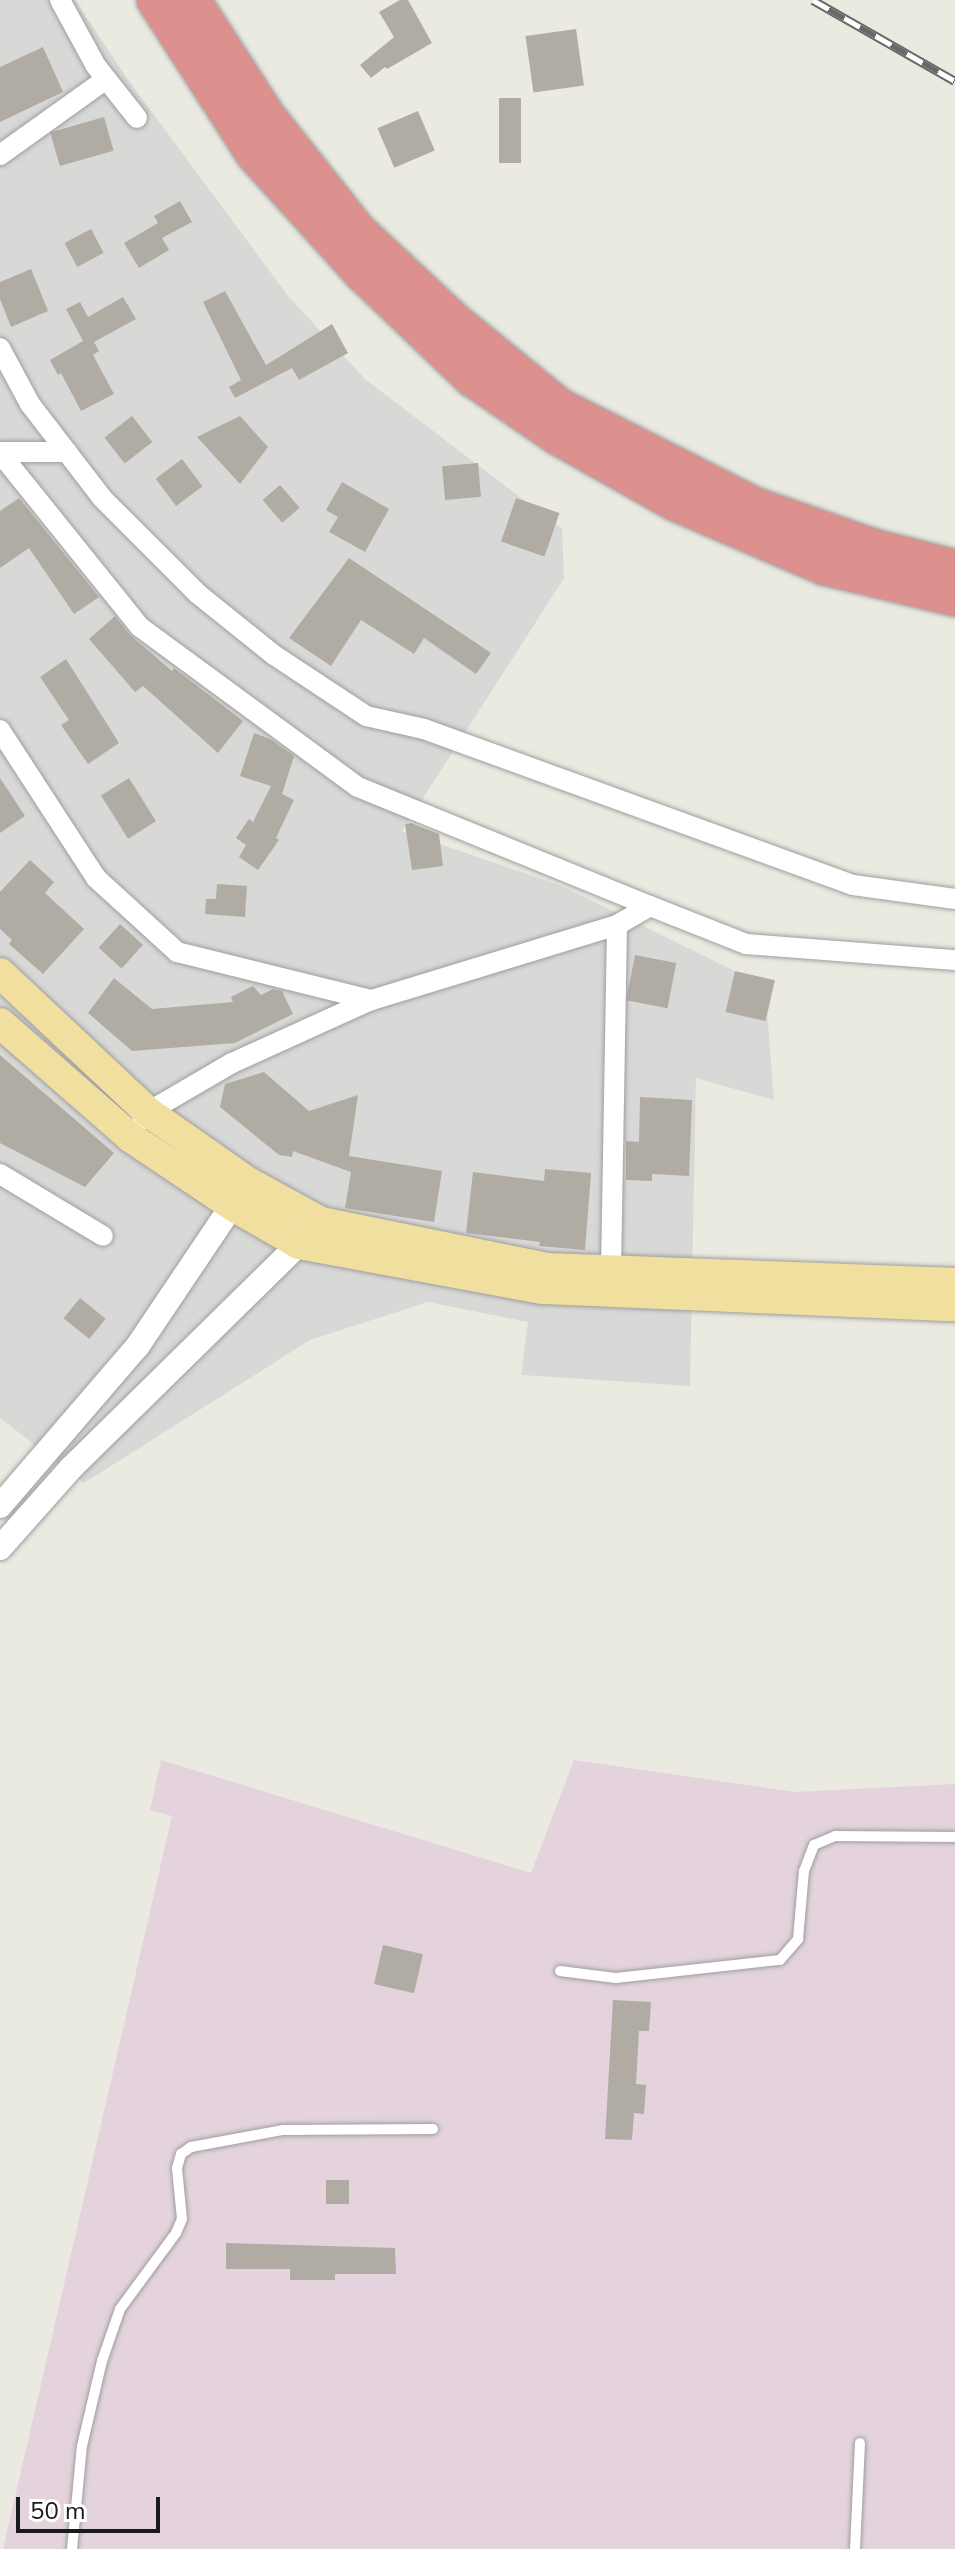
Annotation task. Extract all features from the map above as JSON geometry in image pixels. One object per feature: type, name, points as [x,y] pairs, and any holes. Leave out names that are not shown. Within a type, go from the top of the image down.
[{"type":"highway","points":[[155,0],[255,155],[363,274],[472,378],[557,436],[674,502],[825,567],[955,598]]},
{"type":"highway","points":[[192,0],[266,115],[358,231],[452,319],[560,407],[753,505],[872,547],[955,568]]},
{"type":"main road","points":[[0,973],[148,1112],[299,1244],[542,1289],[955,1306]]},
{"type":"main road","points":[[0,1023],[130,1137],[240,1194],[321,1222],[548,1268],[955,1283]]},
{"type":"street","points":[[60,0],[106,79],[137,118]]},
{"type":"street","points":[[0,155],[106,79]]},
{"type":"street","points":[[0,348],[30,404],[102,498],[198,594],[274,655],[366,716],[424,729],[853,885],[955,899]]},
{"type":"street","points":[[0,452],[67,452]]},
{"type":"street","points":[[0,452],[140,627],[358,787],[746,944],[955,960]]},
{"type":"street","points":[[0,730],[96,878],[177,952],[371,1000]]},
{"type":"street","points":[[130,1137],[148,1112],[232,1063],[371,1000],[617,925],[650,906]]},
{"type":"street","points":[[611,1270],[617,925]]},
{"type":"street","points":[[0,1174],[103,1236]]},
{"type":"street","points":[[0,1506],[137,1347],[240,1194]]},
{"type":"street","points":[[0,1548],[71,1468],[321,1222]]},
{"type":"lane","points":[[560,1971],[616,1978],[780,1960],[798,1939],[804,1871],[814,1845],[835,1836],[955,1837]]},
{"type":"lane","points":[[72,2549],[82,2446],[102,2361],[120,2309],[176,2233],[182,2219],[177,2168],[181,2154],[191,2147],[283,2130],[433,2129]]},
{"type":"lane","points":[[855,2549],[860,2443]]},
{"type":"shaded area","points":[[0,0],[75,0],[129,81],[288,296],[365,379],[562,529],[564,578],[402,831],[562,886],[765,986],[774,1100],[696,1078],[690,1386],[521,1375],[528,1322],[428,1302],[310,1340],[84,1483],[0,1418]]},
{"type":"shaded area","points":[[161,1760],[531,1873],[574,1760],[795,1792],[955,1784],[955,2549],[3,2549],[172,1816],[150,1810]]},
{"type":"building","points":[[400,0],[408,0],[432,43],[387,69],[385,67],[371,78],[360,65],[394,37],[379,12]]},
{"type":"building","points":[[576,29],[584,85],[533,93],[525,36]]},
{"type":"building","points":[[43,47],[63,92],[0,122],[0,67]]},
{"type":"building","points":[[499,98],[521,98],[521,163],[499,163]]},
{"type":"building","points":[[418,111],[435,151],[394,168],[377,128]]},
{"type":"building","points":[[104,117],[114,151],[60,166],[50,132]]},
{"type":"building","points":[[180,201],[192,222],[162,238],[169,250],[139,268],[124,243],[158,223],[154,216]]},
{"type":"building","points":[[91,229],[104,253],[77,267],[65,243]]},
{"type":"building","points":[[31,269],[48,311],[11,327],[0,299],[0,282]]},
{"type":"building","points":[[225,291],[266,365],[332,324],[348,353],[299,380],[292,368],[235,398],[229,387],[241,380],[203,302]]},
{"type":"building","points":[[123,297],[136,319],[94,342],[99,351],[93,355],[114,394],[81,411],[61,373],[58,375],[50,360],[83,341],[66,309],[80,302],[88,317]]},
{"type":"building","points":[[132,416],[152,442],[125,464],[104,438]]},
{"type":"building","points":[[240,416],[268,447],[240,484],[197,437]]},
{"type":"building","points":[[182,459],[202,486],[176,506],[156,479]]},
{"type":"building","points":[[478,463],[481,497],[445,500],[442,466]]},
{"type":"building","points":[[342,482],[389,509],[365,552],[329,532],[338,517],[326,510]]},
{"type":"building","points":[[280,485],[300,508],[282,523],[263,500]]},
{"type":"building","points":[[19,498],[99,597],[74,614],[29,548],[0,568],[0,511]]},
{"type":"building","points":[[516,498],[559,513],[545,556],[501,541]]},
{"type":"building","points":[[349,558],[491,653],[476,674],[424,638],[414,654],[361,620],[331,666],[289,638]]},
{"type":"building","points":[[115,616],[130,635],[172,671],[174,668],[243,721],[218,753],[143,686],[135,692],[89,639]]},
{"type":"building","points":[[66,659],[119,743],[88,764],[61,725],[69,720],[40,677]]},
{"type":"building","points":[[254,733],[270,739],[294,756],[282,794],[294,800],[276,838],[279,840],[258,870],[239,857],[246,845],[236,838],[249,819],[253,822],[271,786],[240,776]]},
{"type":"building","points":[[0,778],[25,816],[0,833]]},
{"type":"building","points":[[129,778],[156,821],[128,839],[101,795]]},
{"type":"building","points":[[411,823],[439,834],[443,866],[412,870],[405,824]]},
{"type":"building","points":[[30,860],[54,882],[45,893],[84,929],[43,974],[9,944],[12,940],[0,929],[0,892]]},
{"type":"building","points":[[217,884],[247,886],[245,917],[205,914],[206,899],[216,899]]},
{"type":"building","points":[[120,924],[143,945],[122,969],[99,948]]},
{"type":"building","points":[[635,955],[676,963],[667,1008],[626,1000]]},
{"type":"building","points":[[735,971],[775,980],[766,1021],[726,1012]]},
{"type":"building","points":[[114,978],[152,1009],[233,1002],[231,997],[253,986],[261,995],[273,989],[282,991],[293,1014],[235,1043],[132,1051],[88,1013]]},
{"type":"building","points":[[0,1055],[114,1153],[85,1187],[0,1143]]},
{"type":"building","points":[[264,1072],[309,1111],[358,1095],[349,1156],[442,1171],[434,1222],[345,1208],[351,1172],[293,1151],[292,1157],[279,1155],[220,1107],[225,1084]]},
{"type":"building","points":[[640,1097],[692,1100],[689,1176],[652,1174],[652,1181],[626,1180],[626,1141],[639,1142]]},
{"type":"building","points":[[545,1169],[591,1173],[585,1250],[539,1246],[540,1242],[466,1233],[473,1172],[544,1181]]},
{"type":"building","points":[[80,1298],[106,1319],[89,1339],[64,1318]]},
{"type":"building","points":[[383,1945],[423,1954],[414,1993],[374,1984]]},
{"type":"building","points":[[613,2000],[651,2002],[649,2031],[639,2031],[636,2084],[646,2085],[644,2114],[634,2113],[632,2140],[605,2139]]},
{"type":"building","points":[[326,2180],[349,2180],[349,2204],[326,2204]]},
{"type":"building","points":[[226,2243],[395,2248],[396,2274],[335,2274],[335,2280],[290,2280],[290,2269],[226,2269]]},
{"type":"railway","points":[[813,0],[955,81]]}]
